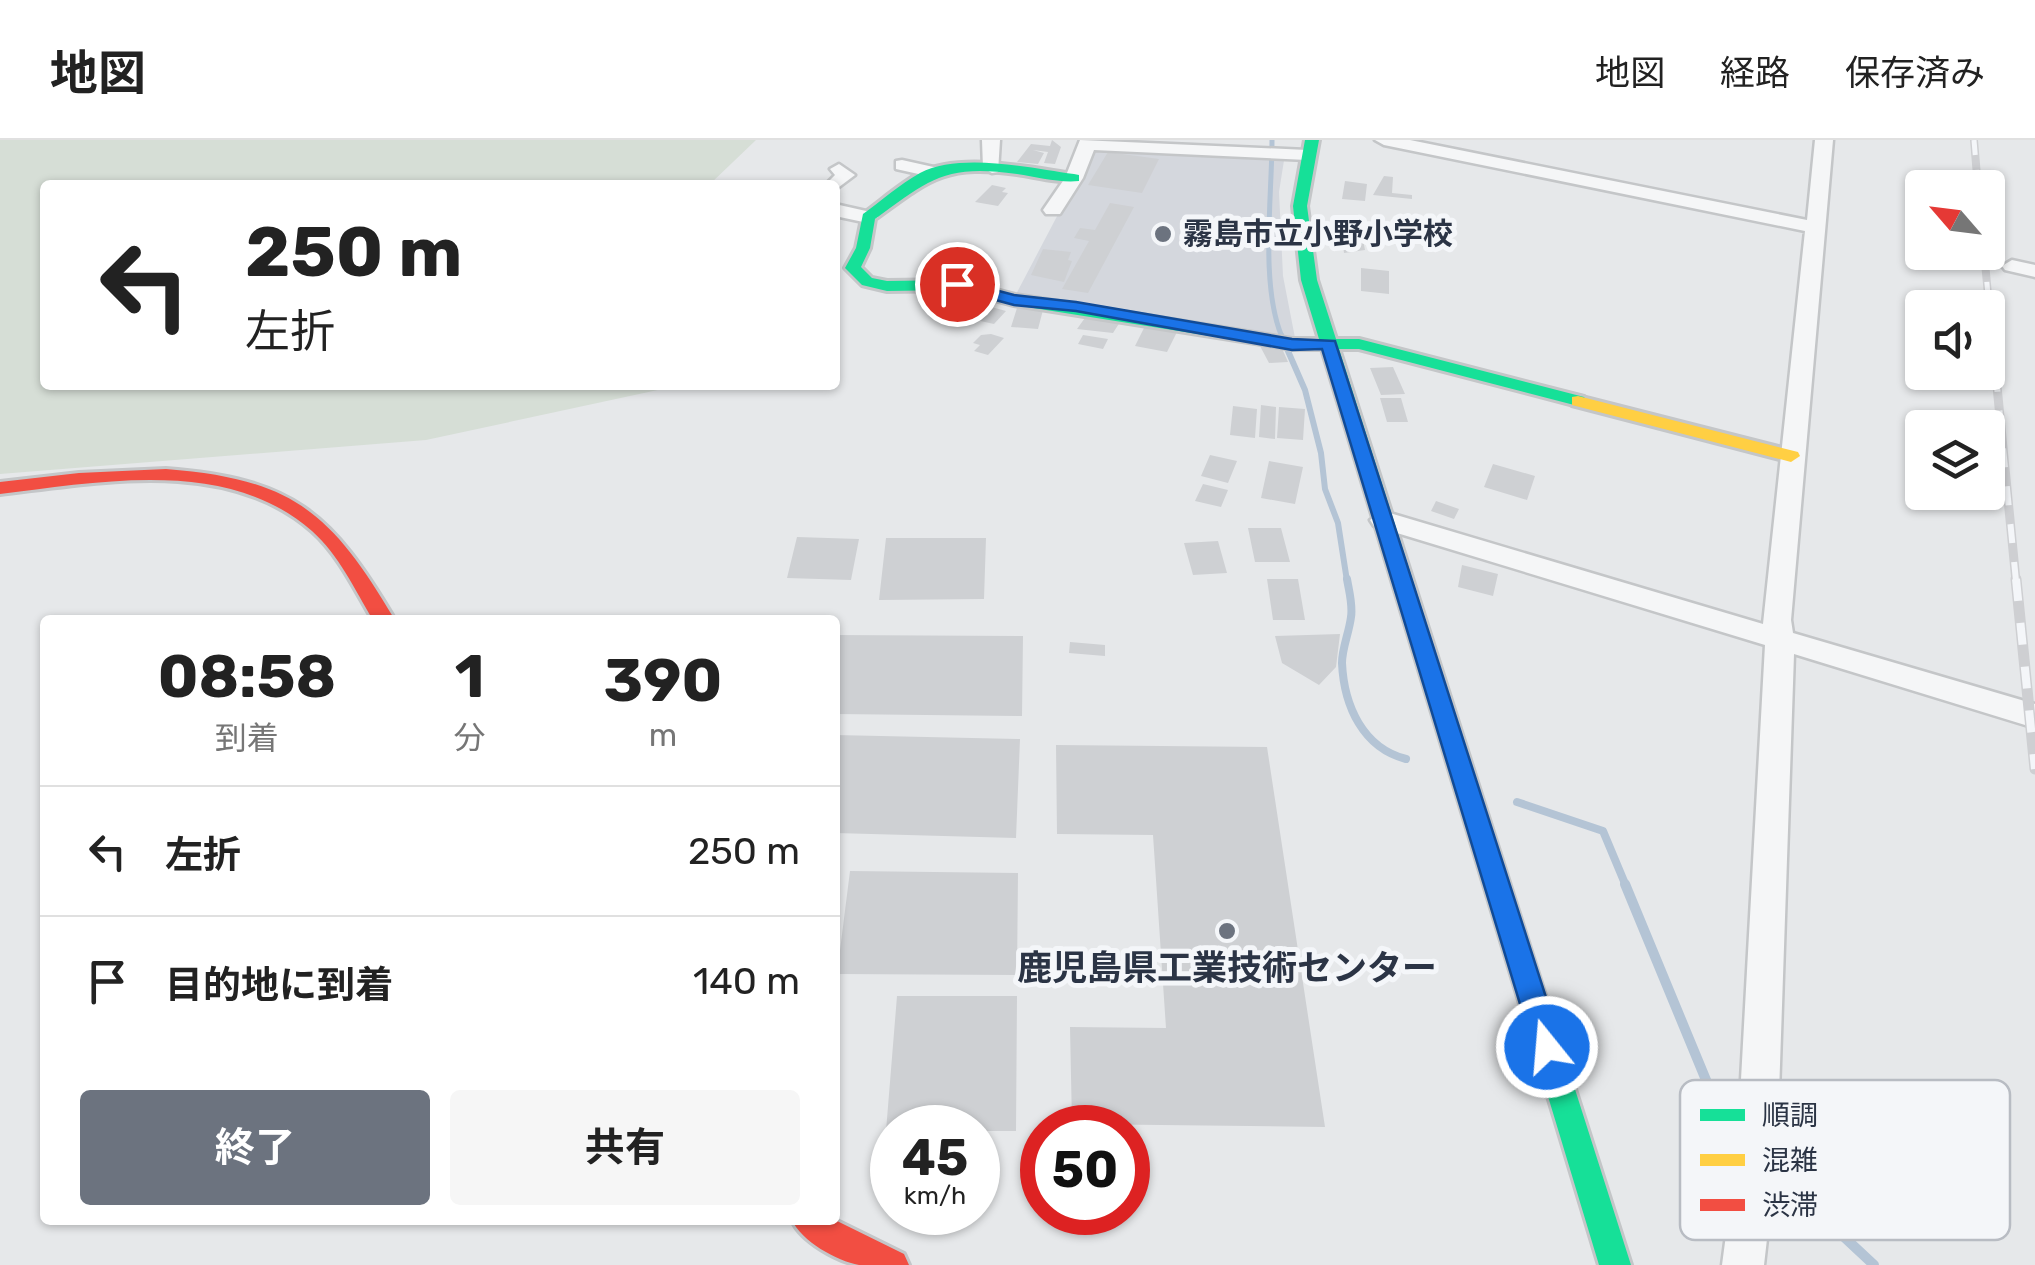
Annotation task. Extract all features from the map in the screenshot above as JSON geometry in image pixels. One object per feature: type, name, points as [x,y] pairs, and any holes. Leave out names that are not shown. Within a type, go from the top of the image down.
[{"type":"street","points":[[992,140],[992,168]]},
{"type":"street","points":[[1384,140],[1814,226]]},
{"type":"street","points":[[1760,1080],[1780,640],[1777,620],[1824,140]]},
{"type":"street","points":[[1053,210],[1074,178],[1088,142],[1294,150],[1310,280],[1616,1265]]},
{"type":"street","points":[[902,164],[932,172],[992,168],[1058,172],[1074,178]]},
{"type":"street","points":[[840,211],[868,217],[892,205],[932,172]]},
{"type":"street","points":[[868,217],[862,248],[844,264],[867,282],[886,286],[974,287],[1014,300],[1076,306],[1282,343],[1359,344],[1791,456]]},
{"type":"street","points":[[2012,266],[2035,270]]},
{"type":"street","points":[[0,488],[153,476],[219,481],[271,496],[309,517],[338,551],[381,615]]},
{"type":"street","points":[[1383,520],[2035,716]]},
{"type":"street","points":[[815,1225],[893,1265]]},
{"type":"street","points":[[1742,1265],[1745,1240]]},
{"type":"shaded area","points":[[0,140],[756,140],[714,180],[40,180],[40,390],[658,390],[426,440],[0,474]]},
{"type":"shaded area","name":"霧島市立小野小学校","points":[[1094,146],[1285,154],[1279,192],[1283,276],[1296,343],[1014,298]]},
{"type":"building","points":[[1052,140],[1061,147],[1055,164],[1044,163],[1048,152],[1033,150],[1044,153],[1038,164],[1017,162],[1031,144],[1050,146]]},
{"type":"building","points":[[1108,152],[1159,159],[1142,193],[1088,185]]},
{"type":"building","points":[[1384,176],[1393,177],[1392,193],[1412,195],[1412,199],[1373,195]]},
{"type":"building","points":[[1345,181],[1367,184],[1365,201],[1342,199]]},
{"type":"building","points":[[992,185],[1006,188],[1002,192],[1008,193],[998,206],[975,202]]},
{"type":"building","points":[[1110,203],[1134,207],[1088,293],[1062,289],[1089,241],[1074,238],[1080,228],[1095,230]]},
{"type":"building","points":[[1342,239],[1363,240],[1365,250],[1344,253]]},
{"type":"building","points":[[1043,249],[1071,252],[1068,260],[1072,261],[1064,282],[1031,275]]},
{"type":"building","points":[[1361,268],[1389,271],[1389,294],[1361,291]]},
{"type":"building","points":[[964,299],[982,309],[967,323],[946,317]]},
{"type":"building","points":[[988,306],[1006,311],[994,324],[976,320]]},
{"type":"building","points":[[1017,308],[1043,310],[1038,329],[1011,327]]},
{"type":"building","points":[[1087,315],[1120,322],[1113,333],[1077,329]]},
{"type":"building","points":[[1145,326],[1177,332],[1167,352],[1135,346]]},
{"type":"building","points":[[981,335],[1004,338],[988,355],[974,351],[980,345],[973,343]]},
{"type":"building","points":[[1083,335],[1108,339],[1103,349],[1078,344]]},
{"type":"building","points":[[1280,344],[1288,362],[1269,363],[1260,346]]},
{"type":"building","points":[[1393,367],[1405,394],[1381,395],[1370,368]]},
{"type":"building","points":[[1380,398],[1401,398],[1408,422],[1387,422]]},
{"type":"building","points":[[1261,405],[1276,407],[1275,439],[1259,437]]},
{"type":"building","points":[[1233,406],[1257,409],[1255,438],[1230,435]]},
{"type":"building","points":[[1279,407],[1305,409],[1303,440],[1277,438]]},
{"type":"building","points":[[1210,455],[1237,461],[1228,483],[1201,476]]},
{"type":"building","points":[[1269,461],[1303,467],[1295,504],[1261,498]]},
{"type":"building","points":[[1493,464],[1535,476],[1527,500],[1484,487]]},
{"type":"building","points":[[1203,484],[1228,490],[1221,507],[1195,501]]},
{"type":"building","points":[[1436,501],[1459,509],[1454,519],[1431,511]]},
{"type":"building","points":[[1248,528],[1281,528],[1290,562],[1255,562]]},
{"type":"building","points":[[797,537],[859,539],[851,580],[787,578]]},
{"type":"building","points":[[886,538],[986,538],[984,599],[879,600]]},
{"type":"building","points":[[1218,541],[1227,573],[1193,575],[1184,543]]},
{"type":"building","points":[[1462,565],[1498,574],[1493,596],[1458,587]]},
{"type":"building","points":[[1267,579],[1298,579],[1305,620],[1273,620]]},
{"type":"building","points":[[1340,634],[1336,667],[1319,685],[1282,663],[1275,636]]},
{"type":"building","points":[[840,635],[1023,636],[1022,716],[840,714]]},
{"type":"building","points":[[1070,642],[1105,645],[1105,656],[1069,653]]},
{"type":"building","points":[[840,735],[1020,739],[1016,838],[840,833]]},
{"type":"building","name":"鹿児島県工業技術センター","points":[[1056,745],[1267,747],[1325,1127],[1150,1125],[1150,1105],[1072,1105],[1070,1027],[1166,1028],[1153,835],[1057,834]]},
{"type":"building","points":[[850,871],[1018,873],[1017,975],[840,974]]},
{"type":"building","points":[[897,996],[1017,996],[1016,1131],[1000,1131],[1000,1105],[888,1105]]},
{"type":"waterway","points":[[1272,140],[1269,267],[1275,316],[1282,337]]},
{"type":"waterway","points":[[1281,335],[1305,390],[1321,453],[1325,489],[1338,523],[1347,581]]},
{"type":"waterway","points":[[1347,579],[1351,612],[1342,663],[1347,695],[1367,735],[1406,759]]},
{"type":"waterway","points":[[1517,802],[1603,831],[1626,886]]},
{"type":"waterway","points":[[1625,884],[1706,1080]]},
{"type":"waterway","points":[[1847,1240],[1874,1265]]},
{"type":"railway","points":[[1974,140],[1976,170]]},
{"type":"railway","points":[[1986,270],[1988,290]]},
{"type":"railway","points":[[1997,390],[2016,581]]},
{"type":"railway","points":[[2016,579],[2035,769]]},
{"type":"traffic: fast","points":[[1312,140],[1300,206],[1309,280],[1615,1265]]},
{"type":"traffic: fast","points":[[1074,178],[1003,168],[944,169],[925,176],[868,217],[863,248],[853,268],[867,282],[887,286],[957,285],[1014,300],[1292,344],[1359,344],[1578,401]]},
{"type":"traffic: slow","points":[[1578,401],[1791,456]]},
{"type":"traffic: jam","points":[[0,488],[166,475],[249,487],[286,503],[318,526],[346,559],[381,615]]},
{"type":"traffic: jam","points":[[815,1225],[893,1265]]},
{"type":"place","name":"霧島市立小野小学校","points":[[1163,234]]},
{"type":"place","name":"鹿児島県工業技術センター","points":[[1227,931]]},
{"type":"route","points":[[957,284],[1014,300],[1076,306],[1292,344],[1329,344],[1547,1047]]}]
